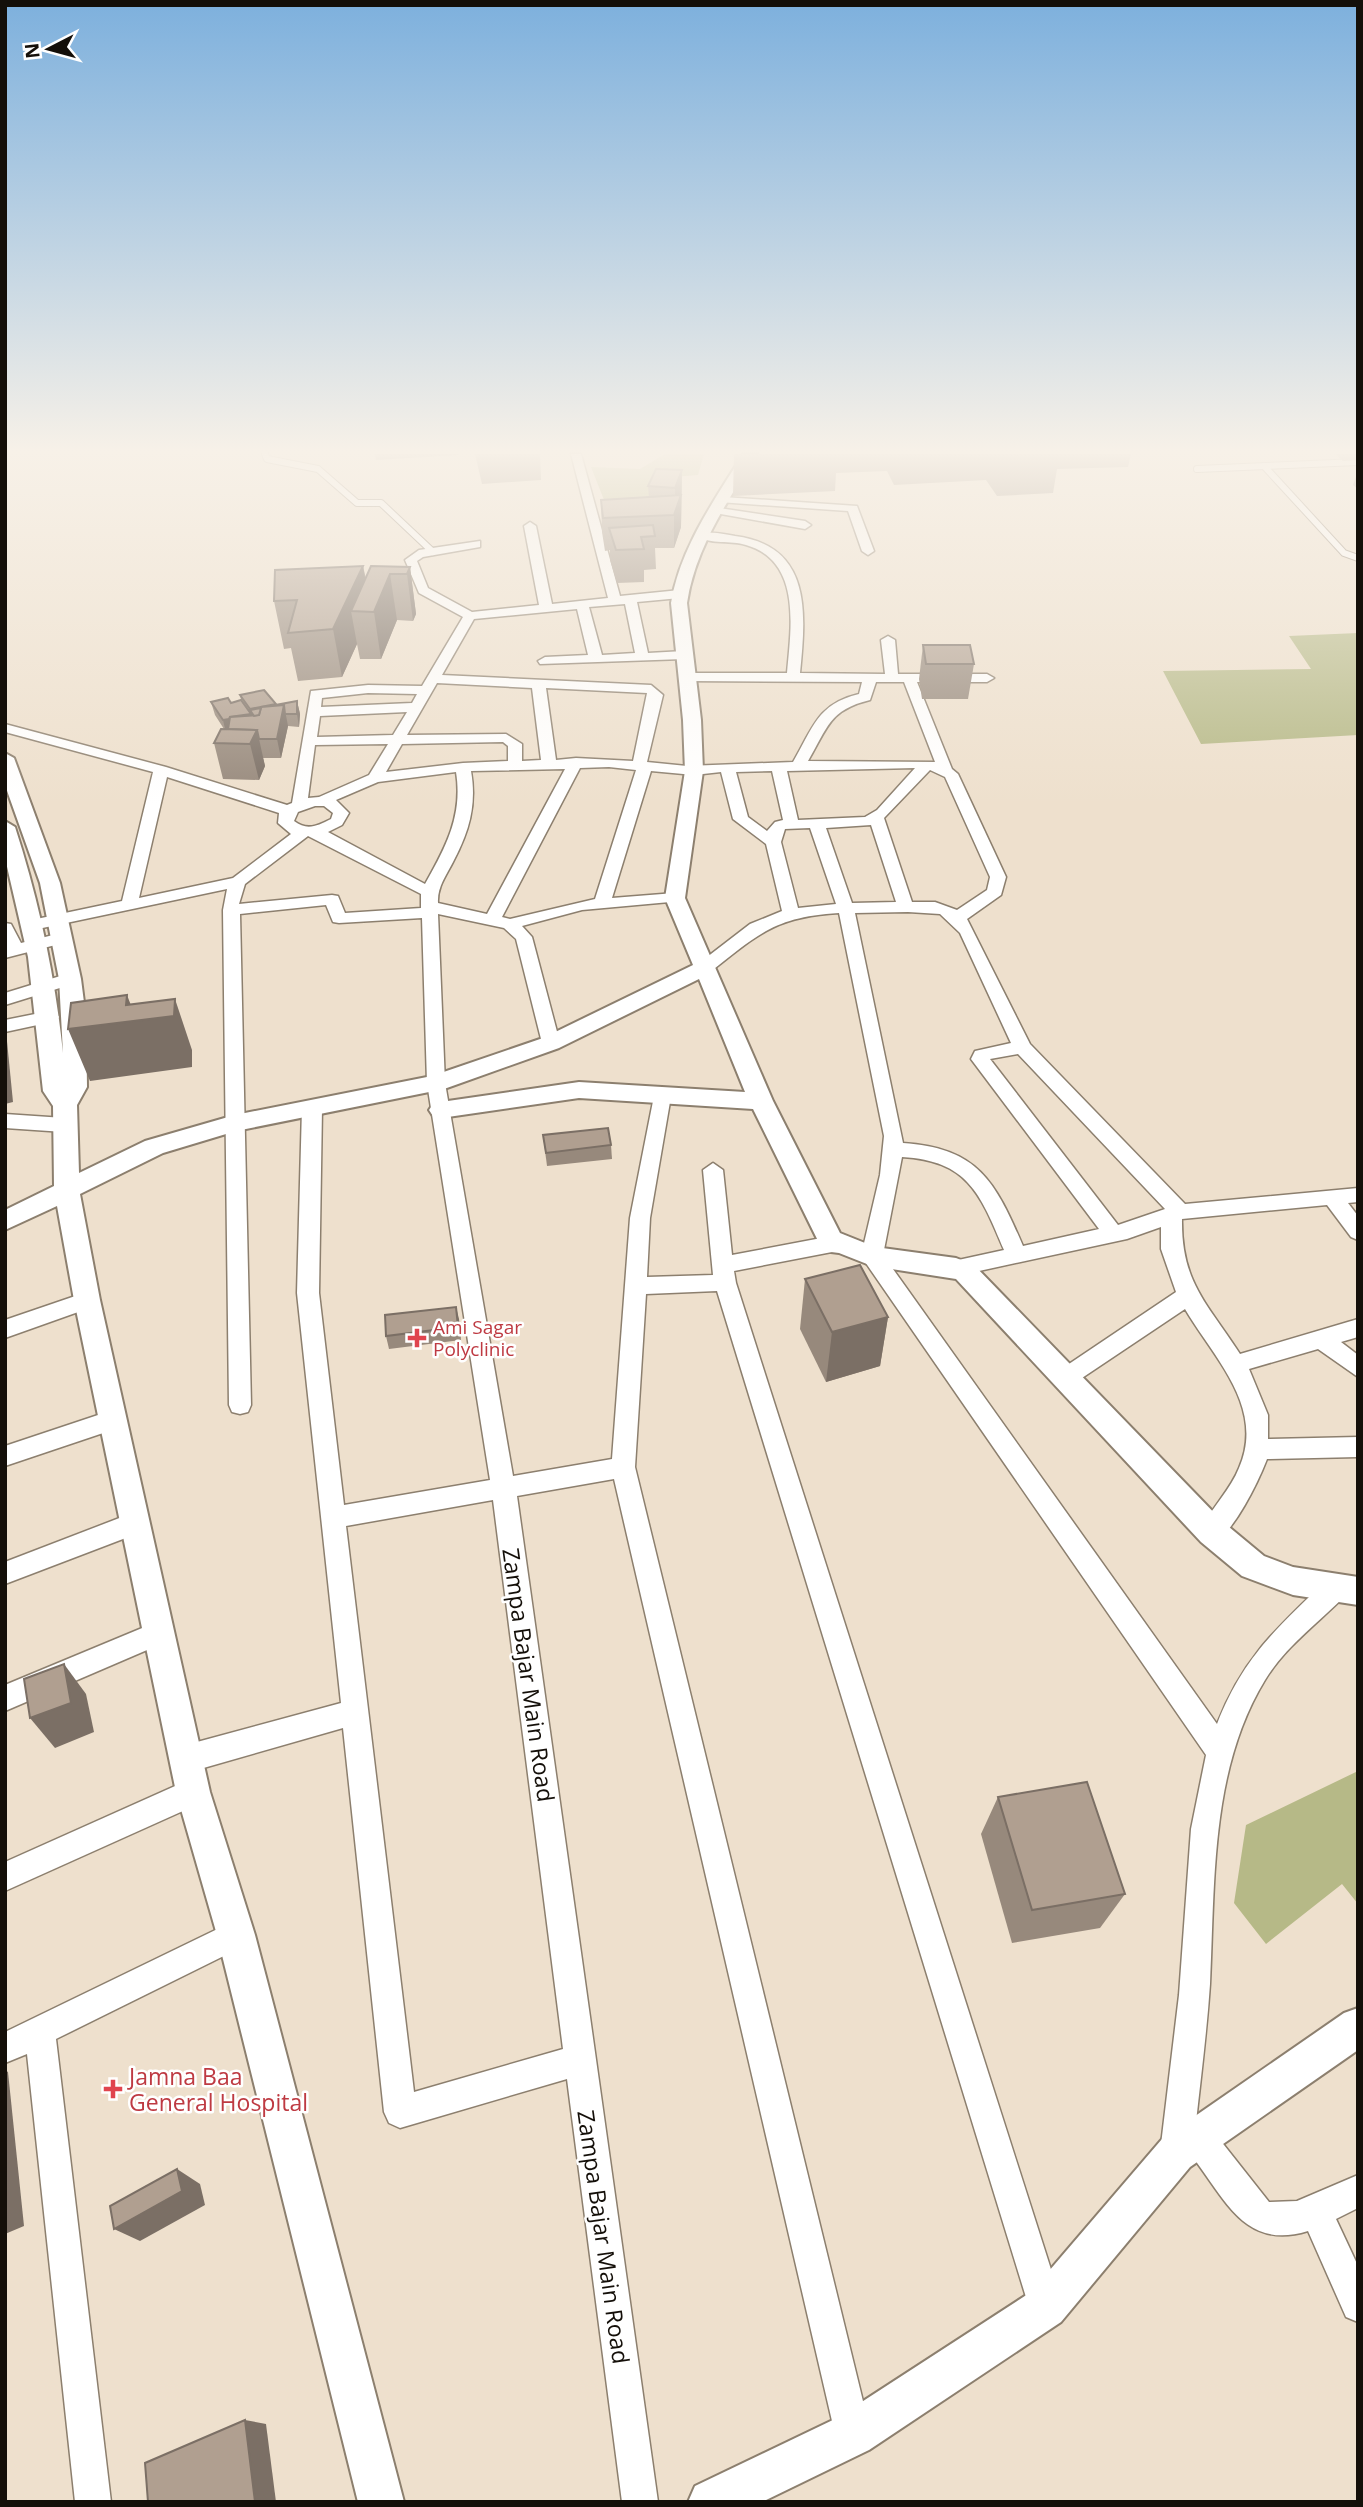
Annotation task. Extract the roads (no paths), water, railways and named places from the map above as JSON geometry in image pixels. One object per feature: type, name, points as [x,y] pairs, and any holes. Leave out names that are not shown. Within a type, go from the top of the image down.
[{"type":"street","points":[[415,571],[419,584],[429,595],[470,616],[680,594]]},
{"type":"street","points":[[539,571],[546,607]]},
{"type":"street","points":[[607,571],[615,601]]},
{"type":"street","points":[[687,571],[680,594],[692,720],[693,769],[676,898],[761,1101],[832,1244]]},
{"type":"street","points":[[787,571],[797,591],[793,678]]},
{"type":"street","points":[[630,599],[642,657]]},
{"type":"street","points":[[582,604],[596,659]]},
{"type":"street","points":[[375,778],[470,616]]},
{"type":"street","points":[[888,640],[892,678]]},
{"type":"street","points":[[545,662],[642,657],[685,666],[793,678],[987,678]]},
{"type":"street","points":[[799,765],[831,710],[844,702],[865,697],[870,678]]},
{"type":"street","points":[[909,678],[945,769],[956,785],[999,884],[995,892],[958,917]]},
{"type":"street","points":[[551,1043],[524,937],[501,922],[430,903],[391,872],[310,832],[286,824],[294,808],[318,692],[428,684],[538,684],[643,689],[654,692],[642,766],[601,903]]},
{"type":"street","points":[[538,684],[549,762]]},
{"type":"street","points":[[313,712],[415,707]]},
{"type":"street","points":[[5,728],[294,808],[322,801],[375,778],[515,763],[576,762],[693,769],[778,765],[926,765],[945,769]]},
{"type":"street","points":[[310,741],[511,739],[515,744],[515,763]]},
{"type":"street","points":[[5,758],[50,883],[70,979],[75,1018],[75,1087],[65,1115]]},
{"type":"street","points":[[501,922],[576,762]]},
{"type":"street","points":[[778,765],[791,823]]},
{"type":"street","points":[[791,915],[773,842],[774,832],[780,825],[854,823],[876,817],[926,765]]},
{"type":"street","points":[[430,903],[466,817],[468,789],[463,767]]},
{"type":"street","points":[[727,767],[741,819],[773,842]]},
{"type":"street","points":[[129,905],[161,770]]},
{"type":"street","points":[[23,943],[129,905],[238,882],[310,832],[331,827],[340,818],[339,808],[322,801]]},
{"type":"street","points":[[876,817],[906,908]]},
{"type":"street","points":[[816,822],[846,909],[892,1124],[893,1149],[872,1256],[1219,1750]]},
{"type":"street","points":[[5,827],[23,943],[47,986],[55,1091],[65,1115],[67,1191],[87,1300],[189,1776],[236,1935],[382,2502]]},
{"type":"street","points":[[238,882],[231,910],[240,1405]]},
{"type":"street","points":[[501,922],[563,908],[676,898]]},
{"type":"street","points":[[231,910],[332,900],[339,918],[430,903]]},
{"type":"street","name":"Zampa Bajar Main Road","points":[[430,903],[436,1083],[503,1486],[640,2502]]},
{"type":"street","points":[[5,1221],[122,1160],[154,1147],[235,1124],[436,1083],[551,1043],[704,968],[764,923],[791,915],[846,909],[935,907],[958,917],[1021,1047],[1176,1213]]},
{"type":"street","points":[[5,928],[23,943]]},
{"type":"street","points":[[5,999],[70,979]]},
{"type":"street","points":[[5,1026],[50,1017]]},
{"type":"street","points":[[1021,1047],[982,1055],[980,1059],[1113,1233]]},
{"type":"street","points":[[441,1110],[579,1090],[761,1101]]},
{"type":"street","points":[[662,1096],[640,1218],[623,1467],[853,2434]]},
{"type":"street","points":[[312,1108],[308,1293],[400,2112],[580,2060]]},
{"type":"street","points":[[5,1121],[65,1115]]},
{"type":"street","points":[[893,1149],[940,1154],[956,1161],[996,1208],[1016,1253]]},
{"type":"street","points":[[713,1170],[723,1274],[1046,2307]]},
{"type":"street","points":[[956,1268],[1113,1233],[1176,1213],[1358,1195]]},
{"type":"street","points":[[1332,1197],[1358,1233]]},
{"type":"street","points":[[1176,1213],[1168,1234],[1175,1271],[1186,1297],[1237,1364],[1256,1417],[1257,1449],[1248,1474],[1212,1532]]},
{"type":"street","points":[[635,1286],[723,1274],[841,1243],[872,1256],[956,1268],[965,1272],[1212,1532],[1253,1566],[1293,1581],[1347,1589]]},
{"type":"street","points":[[1065,1378],[1186,1297]]},
{"type":"street","points":[[5,1329],[87,1300]]},
{"type":"street","points":[[1237,1364],[1358,1328]]},
{"type":"street","points":[[1324,1339],[1358,1368]]},
{"type":"street","points":[[5,1456],[113,1420]]},
{"type":"street","points":[[1257,1449],[1358,1447]]},
{"type":"street","points":[[332,1518],[623,1467]]},
{"type":"street","points":[[5,1573],[135,1523]]},
{"type":"street","points":[[1347,1589],[1258,1668],[1231,1719],[1219,1750],[1211,1778],[1198,1884],[1187,2145],[1259,2216],[1273,2221],[1295,2220],[1358,2191]]},
{"type":"street","points":[[5,1698],[159,1633]]},
{"type":"street","points":[[5,1877],[189,1776],[354,1712]]},
{"type":"street","points":[[5,2048],[236,1935]]},
{"type":"street","points":[[711,2502],[853,2434],[1046,2307],[1187,2145],[1358,2027]]},
{"type":"street","points":[[40,2032],[93,2502]]},
{"type":"street","points":[[1315,2210],[1358,2305]]},
{"type":"place","name":"Ami Sagar Polyclinic","points":[[417,1338]]},
{"type":"place","name":"Jamna Baa General Hospital","points":[[113,2089]]}]
